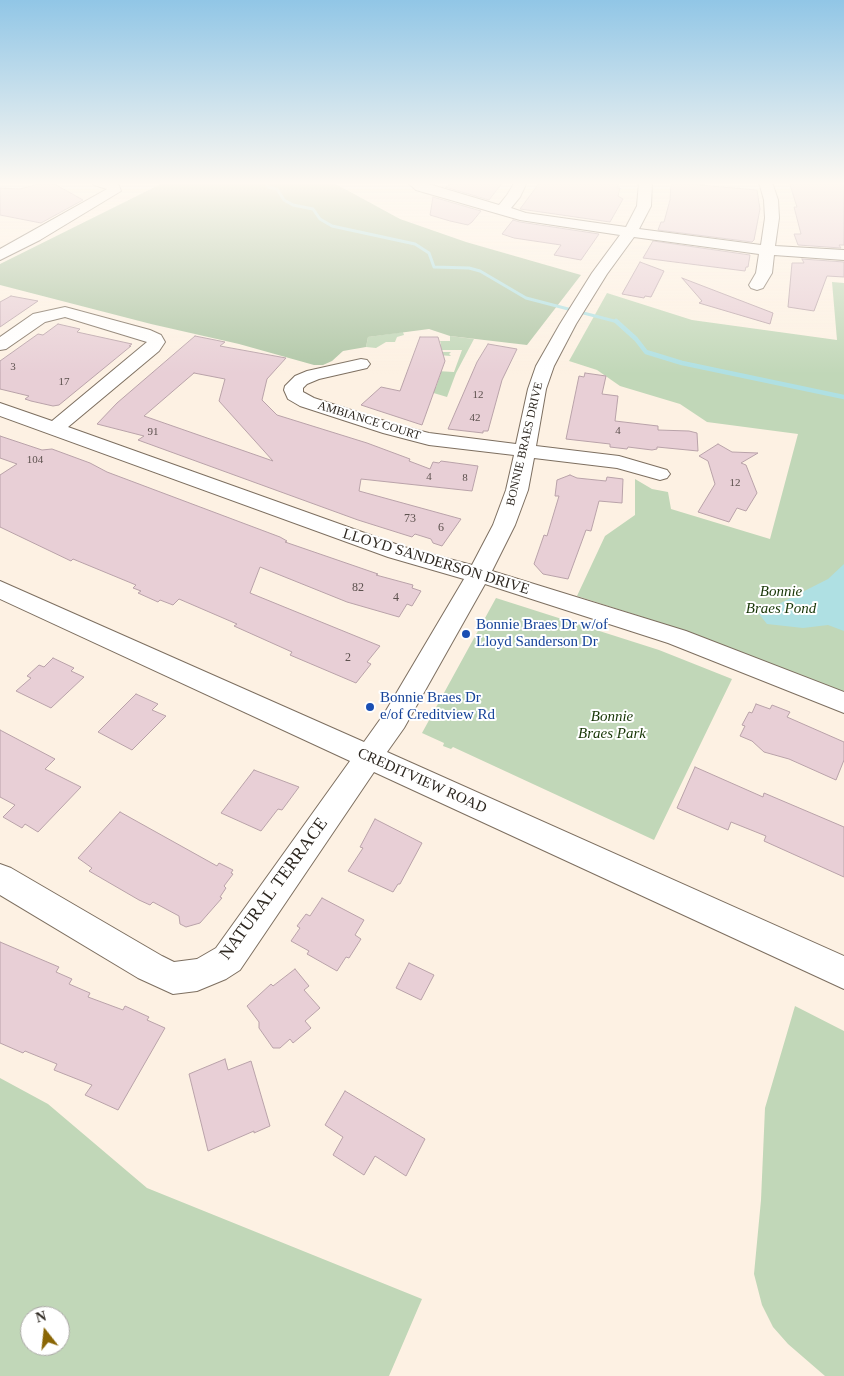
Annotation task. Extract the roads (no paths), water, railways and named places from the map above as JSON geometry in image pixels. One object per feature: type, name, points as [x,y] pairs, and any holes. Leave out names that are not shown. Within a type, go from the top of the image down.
[{"type":"street","points":[[0,255],[17,246]]},
{"type":"street","name":"BONNIE BRAES DRIVE","points":[[369,757],[394,721],[494,548],[512,504],[540,381],[551,353],[600,273],[620,246]]},
{"type":"street","points":[[739,246],[844,255]]},
{"type":"street","points":[[757,285],[764,273],[768,246]]},
{"type":"street","points":[[0,345],[39,318],[65,312],[144,334],[155,339],[154,347],[54,428]]},
{"type":"street","name":"AMBIANCE COURT","points":[[361,364],[313,375],[300,380],[294,386],[295,396],[307,402],[390,429],[429,439],[525,451]]},
{"type":"street","name":"LLOYD SANDERSON DRIVE","points":[[0,409],[380,547],[478,575],[677,637],[844,703]]},
{"type":"street","points":[[525,451],[619,462],[660,474]]},
{"type":"street","name":"CREDITVIEW ROAD","points":[[0,589],[844,973]]},
{"type":"street","name":"NATURAL TERRACE","points":[[0,878],[150,967],[172,978],[196,975],[214,968],[228,958],[369,757]]},
{"type":"water","points":[[844,564],[844,631],[828,625],[803,628],[767,624],[759,614],[828,579]]},
{"type":"waterway","points":[[418,246],[429,253],[434,267],[469,268],[480,271],[526,298],[617,322]]},
{"type":"waterway","points":[[617,322],[636,339],[646,352],[682,363],[844,397]]},
{"type":"place","name":"Bonnie Braes Dr w/of Lloyd Sanderson Dr","points":[[466,634]]},
{"type":"place","name":"Bonnie Braes Dr e/of Creditview Rd","points":[[370,707]]},
{"type":"park label","name":"Bonnie Braes Pond","points":[[781,600]]},
{"type":"park label","name":"Bonnie Braes Park","points":[[612,726]]}]
